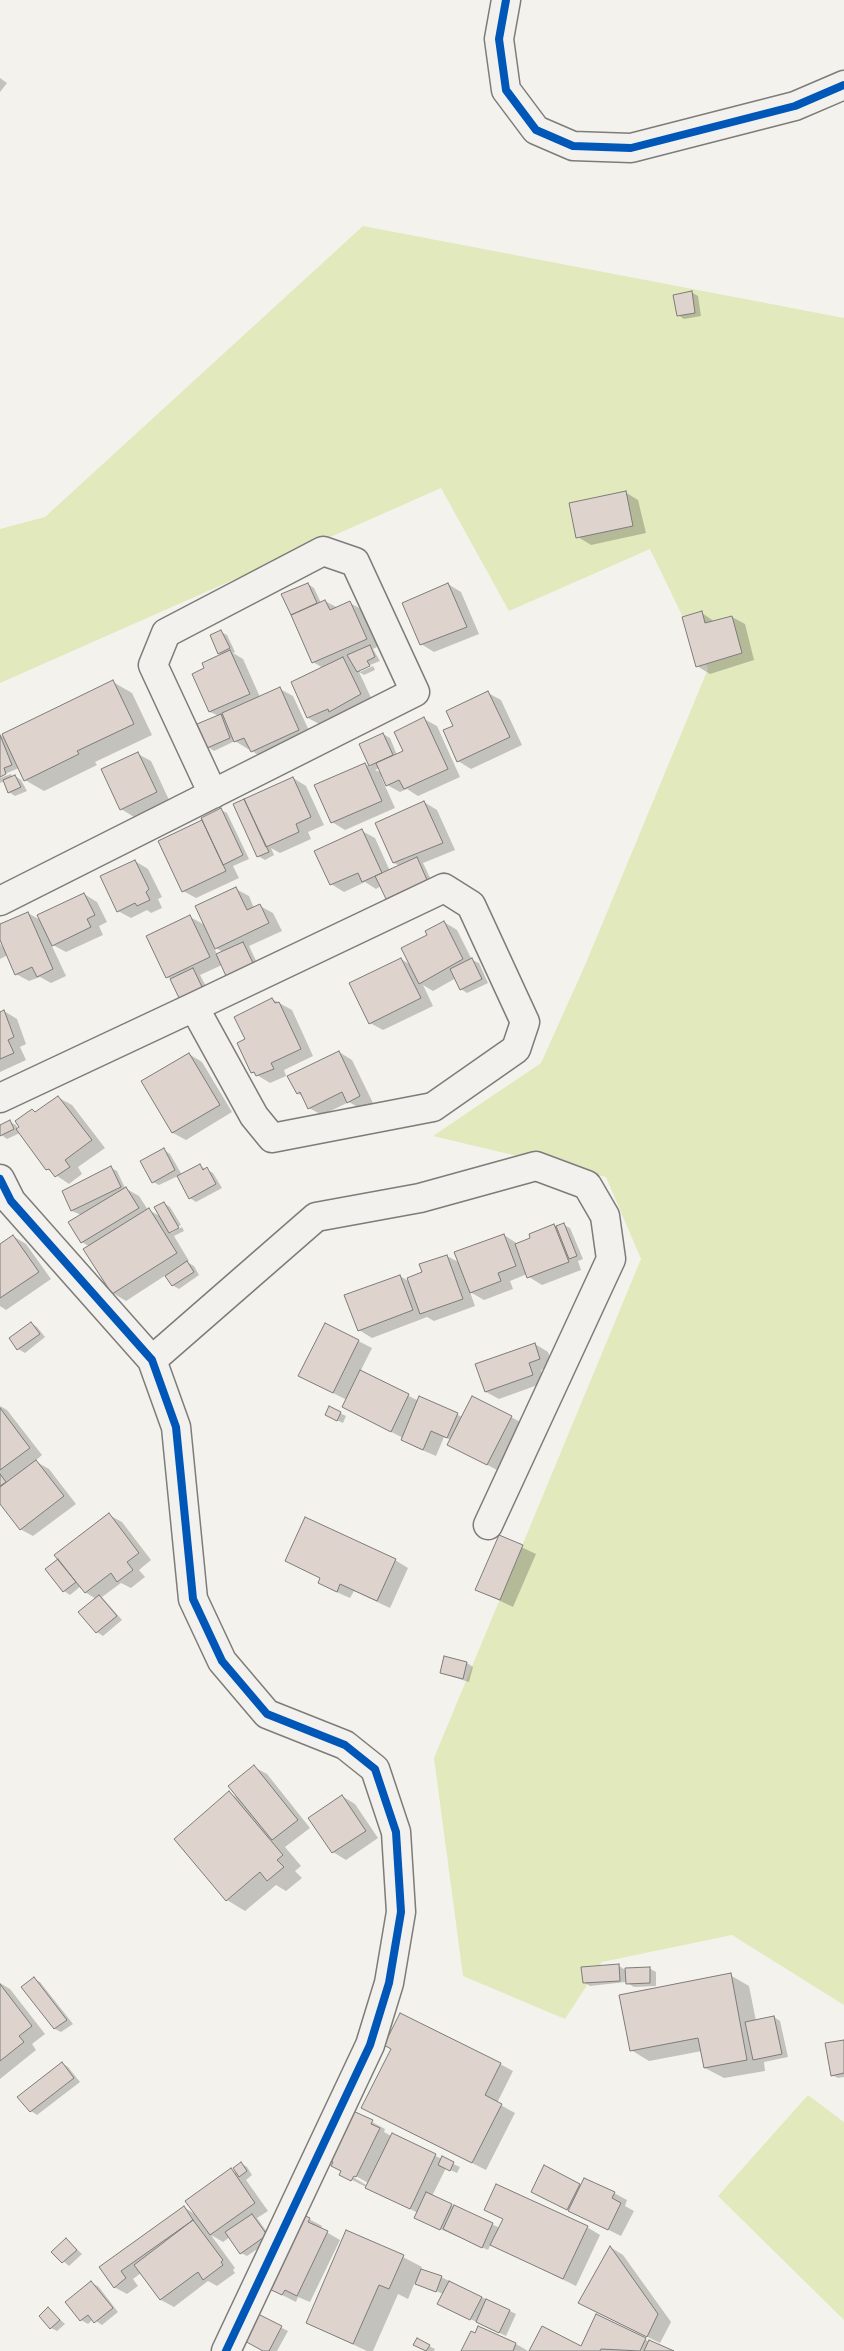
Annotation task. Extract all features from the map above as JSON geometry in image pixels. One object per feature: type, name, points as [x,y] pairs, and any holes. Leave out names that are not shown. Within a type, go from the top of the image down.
[{"type":"street","points":[[506,0],[499,39],[506,90],[536,130],[573,146],[631,148],[795,106],[844,85]]},
{"type":"street","points":[[0,901],[213,794],[415,692],[355,562],[323,550],[166,633],[153,665],[213,794]]},
{"type":"street","points":[[0,1098],[194,1006],[444,888],[472,904],[524,1022],[516,1049],[433,1107],[272,1138],[254,1116],[194,1006]]},
{"type":"street","points":[[152,1360],[316,1216],[420,1198],[536,1166],[587,1185],[605,1216],[611,1259],[488,1525]]},
{"type":"street","points":[[4,1196],[152,1360],[176,1427],[193,1599],[222,1662],[267,1714],[345,1746],[375,1769],[396,1832],[401,1912],[389,1983],[370,2044],[226,2351]]},
{"type":"green space","points":[[363,226],[844,318],[844,2005],[732,1935],[602,1962],[565,2019],[463,1976],[434,1758],[641,1259],[606,1177],[433,1136],[541,1063],[586,963],[708,669],[650,549],[509,611],[441,488],[0,683],[0,529],[45,517]]},
{"type":"green space","points":[[808,2095],[844,2122],[844,2320],[718,2196]]},
{"type":"building","points":[[692,291],[695,313],[677,316],[673,295]]},
{"type":"building","points":[[626,491],[633,526],[576,538],[569,503]]},
{"type":"building","points":[[308,583],[317,603],[291,615],[281,594]]},
{"type":"building","points":[[448,583],[467,627],[420,645],[402,603]]},
{"type":"building","points":[[325,600],[330,610],[350,601],[367,639],[312,663],[291,615]]},
{"type":"building","points":[[702,611],[705,623],[732,616],[742,653],[696,667],[682,617]]},
{"type":"building","points":[[221,630],[230,648],[218,654],[210,635]]},
{"type":"building","points":[[370,645],[375,657],[367,661],[370,666],[357,672],[347,655]]},
{"type":"building","points":[[230,650],[250,694],[209,712],[192,674],[204,668],[202,663]]},
{"type":"building","points":[[343,657],[361,694],[329,712],[328,709],[307,718],[291,682]]},
{"type":"building","points":[[113,680],[134,724],[77,751],[79,754],[24,781],[2,734]]},
{"type":"building","points":[[280,687],[299,730],[251,752],[244,738],[234,742],[222,713]]},
{"type":"building","points":[[488,691],[510,737],[457,762],[443,730],[453,726],[446,711]]},
{"type":"building","points":[[221,714],[230,738],[207,748],[197,724]]},
{"type":"building","points":[[424,717],[448,769],[404,789],[399,780],[386,786],[376,763],[403,751],[394,732]]},
{"type":"building","points":[[383,733],[393,755],[369,766],[359,744]]},
{"type":"building","points":[[0,735],[12,765],[4,768],[6,774],[0,777]]},
{"type":"building","points":[[138,752],[157,792],[120,810],[101,769]]},
{"type":"building","points":[[365,763],[382,801],[331,823],[314,785]]},
{"type":"building","points":[[15,775],[21,787],[8,793],[3,780]]},
{"type":"building","points":[[293,777],[311,817],[296,824],[299,832],[266,847],[244,799]]},
{"type":"building","points":[[244,799],[269,852],[257,857],[233,804]]},
{"type":"building","points":[[424,801],[443,843],[393,863],[375,823]]},
{"type":"building","points":[[221,808],[243,855],[223,865],[201,818]]},
{"type":"building","points":[[202,820],[226,871],[182,892],[158,841]]},
{"type":"building","points":[[362,829],[382,873],[362,882],[358,873],[330,885],[314,851]]},
{"type":"building","points":[[417,857],[427,880],[386,899],[375,876]]},
{"type":"building","points":[[135,860],[149,889],[146,892],[150,900],[137,906],[135,903],[117,912],[100,876]]},
{"type":"building","points":[[236,887],[247,910],[260,904],[269,923],[215,949],[195,906]]},
{"type":"building","points":[[84,893],[95,915],[87,919],[91,927],[52,946],[37,915]]},
{"type":"building","points":[[28,912],[53,969],[37,977],[32,967],[15,975],[0,940],[0,924]]},
{"type":"building","points":[[190,915],[210,957],[166,978],[146,936]]},
{"type":"building","points":[[444,921],[463,959],[419,984],[401,948],[427,935],[425,931]]},
{"type":"building","points":[[243,942],[253,963],[226,976],[216,954]]},
{"type":"building","points":[[401,958],[421,998],[369,1024],[349,983]]},
{"type":"building","points":[[472,958],[482,979],[460,990],[450,969]]},
{"type":"building","points":[[193,968],[203,989],[180,1000],[170,979]]},
{"type":"building","points":[[272,998],[275,1003],[279,1002],[301,1049],[271,1063],[274,1069],[256,1076],[254,1072],[251,1073],[237,1043],[245,1039],[234,1017]]},
{"type":"building","points":[[4,1010],[14,1037],[8,1040],[14,1053],[0,1059],[0,1012]]},
{"type":"building","points":[[339,1051],[360,1096],[347,1103],[342,1092],[308,1109],[300,1092],[297,1094],[287,1076]]},
{"type":"building","points":[[189,1053],[220,1105],[172,1133],[141,1081]]},
{"type":"building","points":[[58,1096],[92,1140],[65,1160],[70,1167],[55,1177],[49,1169],[46,1170],[16,1129],[19,1127],[15,1121],[32,1109],[35,1112]]},
{"type":"building","points":[[10,1120],[14,1129],[0,1136],[0,1125]]},
{"type":"building","points":[[164,1148],[175,1170],[152,1183],[140,1161]]},
{"type":"building","points":[[200,1164],[203,1170],[207,1167],[216,1184],[189,1199],[177,1176]]},
{"type":"building","points":[[111,1166],[121,1187],[71,1211],[62,1191]]},
{"type":"building","points":[[126,1187],[139,1208],[81,1243],[68,1222]]},
{"type":"building","points":[[164,1202],[179,1228],[169,1233],[154,1207]]},
{"type":"building","points":[[149,1208],[177,1253],[112,1294],[83,1249]]},
{"type":"building","points":[[564,1223],[577,1256],[569,1259],[556,1226]]},
{"type":"building","points":[[554,1224],[569,1262],[527,1278],[515,1244],[530,1238],[529,1234]]},
{"type":"building","points":[[504,1234],[516,1266],[498,1273],[501,1281],[470,1293],[454,1252]]},
{"type":"building","points":[[13,1235],[39,1272],[0,1298],[0,1244]]},
{"type":"building","points":[[447,1255],[463,1299],[420,1314],[407,1278],[422,1272],[419,1264]]},
{"type":"building","points":[[187,1261],[194,1272],[172,1286],[165,1276]]},
{"type":"building","points":[[400,1275],[413,1310],[358,1331],[344,1295]]},
{"type":"building","points":[[31,1322],[40,1334],[17,1350],[9,1338]]},
{"type":"building","points":[[325,1323],[359,1340],[333,1393],[298,1376]]},
{"type":"building","points":[[535,1343],[540,1359],[529,1363],[533,1375],[485,1392],[475,1364]]},
{"type":"building","points":[[360,1370],[409,1394],[391,1432],[342,1407]]},
{"type":"building","points":[[419,1396],[458,1413],[447,1438],[431,1431],[423,1450],[401,1440]]},
{"type":"building","points":[[472,1396],[512,1416],[487,1465],[447,1445]]},
{"type":"building","points":[[329,1406],[341,1412],[337,1421],[325,1415]]},
{"type":"building","points":[[0,1408],[30,1448],[0,1470]]},
{"type":"building","points":[[36,1460],[64,1496],[20,1530],[0,1504],[0,1487]]},
{"type":"building","points":[[0,1474],[6,1482],[0,1486]]},
{"type":"building","points":[[109,1513],[139,1553],[127,1562],[133,1570],[117,1582],[111,1573],[85,1593],[54,1555]]},
{"type":"building","points":[[305,1517],[396,1559],[377,1601],[340,1584],[337,1592],[318,1583],[320,1578],[285,1561]]},
{"type":"building","points":[[499,1535],[523,1545],[500,1600],[475,1590]]},
{"type":"building","points":[[58,1559],[76,1582],[63,1592],[45,1569]]},
{"type":"building","points":[[99,1595],[117,1616],[96,1633],[78,1612]]},
{"type":"building","points":[[444,1656],[467,1662],[463,1679],[440,1673]]},
{"type":"building","points":[[254,1765],[298,1820],[272,1840],[228,1786]]},
{"type":"building","points":[[229,1791],[283,1855],[277,1860],[284,1867],[267,1881],[260,1872],[226,1901],[174,1839]]},
{"type":"building","points":[[342,1795],[366,1831],[332,1853],[308,1818]]},
{"type":"building","points":[[619,1964],[620,1981],[583,1983],[581,1967]]},
{"type":"building","points":[[650,1967],[650,1983],[626,1984],[625,1968]]},
{"type":"building","points":[[731,1973],[747,2060],[704,2068],[698,2038],[630,2051],[619,1995]]},
{"type":"building","points":[[34,1977],[67,2020],[54,2029],[21,1987]]},
{"type":"building","points":[[0,1984],[32,2026],[19,2036],[24,2042],[0,2061]]},
{"type":"building","points":[[400,2013],[501,2063],[485,2095],[502,2104],[472,2163],[361,2108],[391,2049],[384,2045]]},
{"type":"building","points":[[774,2016],[782,2054],[753,2060],[745,2022]]},
{"type":"building","points":[[844,2040],[844,2073],[831,2076],[825,2043]]},
{"type":"building","points":[[62,2062],[74,2078],[30,2112],[17,2097]]},
{"type":"building","points":[[353,2111],[373,2120],[371,2124],[380,2128],[356,2177],[354,2176],[351,2181],[339,2175],[341,2171],[331,2166],[333,2162],[329,2160]]},
{"type":"building","points":[[392,2133],[436,2154],[410,2209],[365,2188]]},
{"type":"building","points":[[442,2156],[454,2162],[450,2171],[438,2165]]},
{"type":"building","points":[[241,2162],[247,2171],[239,2177],[233,2168]]},
{"type":"building","points":[[544,2165],[580,2184],[567,2210],[531,2192]]},
{"type":"building","points":[[231,2168],[255,2203],[210,2235],[185,2201]]},
{"type":"building","points":[[584,2178],[615,2192],[612,2198],[621,2203],[608,2230],[568,2211]]},
{"type":"building","points":[[496,2184],[588,2226],[563,2279],[490,2245],[503,2219],[484,2210]]},
{"type":"building","points":[[426,2192],[452,2204],[440,2230],[414,2218]]},
{"type":"building","points":[[454,2205],[493,2223],[482,2248],[443,2229]]},
{"type":"building","points":[[184,2206],[193,2220],[121,2271],[126,2278],[114,2288],[99,2267]]},
{"type":"building","points":[[299,2213],[310,2218],[308,2222],[328,2231],[297,2296],[285,2290],[282,2295],[263,2286]]},
{"type":"building","points":[[252,2214],[267,2235],[240,2254],[225,2232]]},
{"type":"building","points":[[193,2220],[223,2260],[221,2262],[223,2265],[203,2280],[198,2272],[160,2300],[134,2265]]},
{"type":"building","points":[[346,2230],[404,2255],[389,2289],[379,2285],[353,2344],[306,2323]]},
{"type":"building","points":[[66,2238],[77,2250],[62,2263],[51,2252]]},
{"type":"building","points":[[610,2246],[658,2314],[647,2337],[578,2303]]},
{"type":"building","points":[[421,2269],[442,2276],[436,2292],[415,2284]]},
{"type":"building","points":[[91,2281],[113,2308],[94,2323],[88,2315],[80,2321],[65,2302]]},
{"type":"building","points":[[449,2281],[482,2297],[470,2320],[437,2304]]},
{"type":"building","points":[[486,2299],[510,2310],[499,2333],[476,2322]]},
{"type":"building","points":[[48,2307],[60,2320],[50,2329],[39,2316]]},
{"type":"building","points":[[254,2312],[282,2326],[269,2351],[263,2351],[241,2339]]},
{"type":"building","points":[[596,2314],[646,2338],[640,2351],[601,2349],[600,2351],[529,2351],[542,2326],[581,2346]]},
{"type":"building","points":[[478,2326],[516,2343],[513,2351],[461,2351],[471,2331],[475,2333]]},
{"type":"building","points":[[417,2338],[430,2345],[426,2351],[413,2345]]},
{"type":"building","points":[[649,2340],[674,2351],[644,2351]]},
{"type":"cycle path","points":[[506,0],[499,39],[506,90],[536,130],[573,146],[631,148],[795,106],[844,85]]},
{"type":"cycle path","points":[[0,1179],[11,1201],[152,1360],[176,1427],[193,1599],[222,1661],[267,1714],[345,1745],[375,1769],[396,1832],[401,1912],[389,1983],[370,2045],[226,2351]]}]
